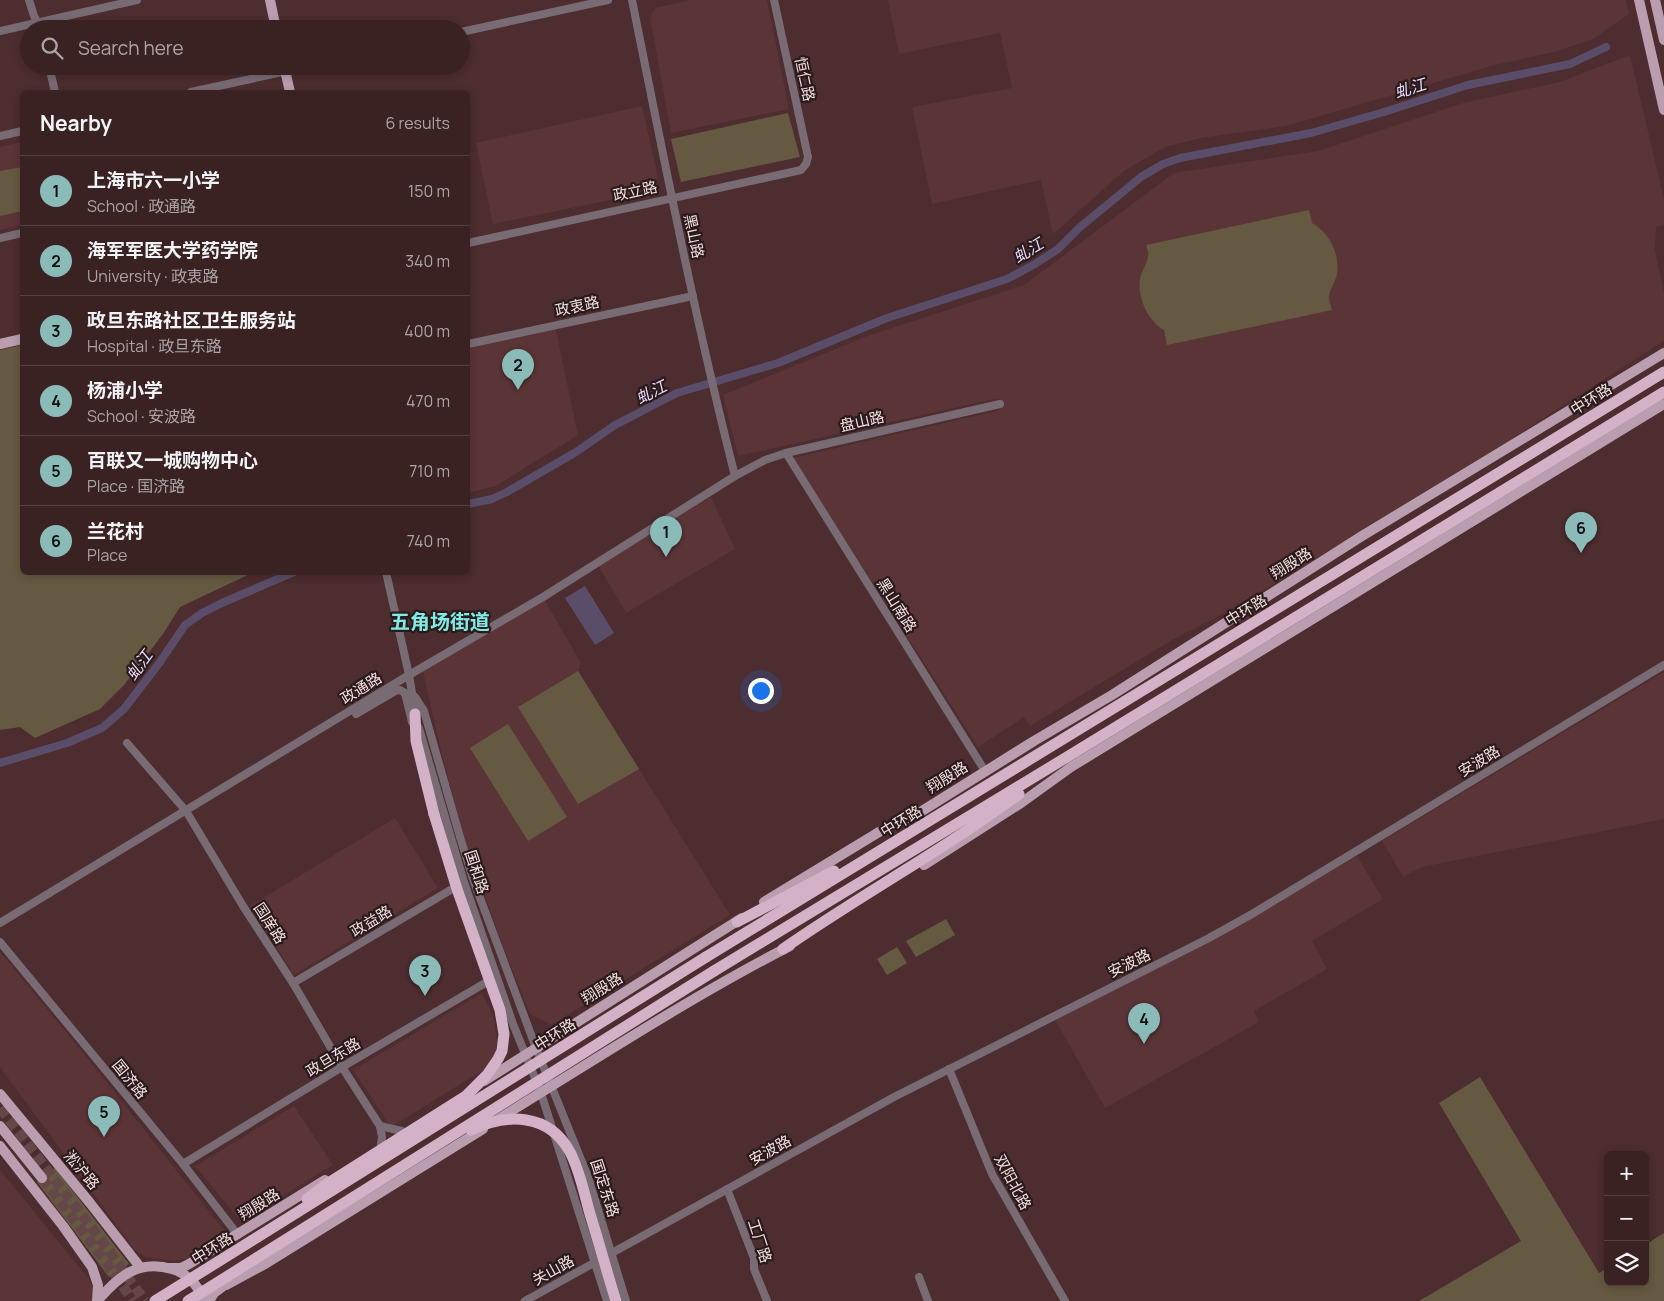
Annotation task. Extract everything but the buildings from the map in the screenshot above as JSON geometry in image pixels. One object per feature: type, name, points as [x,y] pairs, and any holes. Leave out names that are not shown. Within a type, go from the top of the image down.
[{"type":"highway","name":"中环路","points":[[155,1301],[706,957],[1664,372]]},
{"type":"highway","name":"中环路","points":[[188,1301],[714,971],[1664,392]]},
{"type":"highway","points":[[245,1245],[327,1184],[466,1096],[487,1076],[502,1051],[504,1034],[500,1010],[457,889],[434,814],[416,741],[415,714]]},
{"type":"highway","points":[[783,950],[820,922],[992,814],[1072,754]]},
{"type":"highway","points":[[737,922],[929,822]]},
{"type":"highway","points":[[254,1259],[348,1206],[468,1132],[501,1120],[531,1121],[549,1128],[570,1152],[580,1177],[616,1301]]},
{"type":"main road","points":[[270,0],[274,20]]},
{"type":"main road","points":[[1640,0],[1664,110]]},
{"type":"main road","points":[[1655,0],[1664,40]]},
{"type":"main road","points":[[286,75],[290,90]]},
{"type":"main road","points":[[0,344],[20,339]]},
{"type":"main road","name":"翔殷路","points":[[168,1268],[181,1268],[238,1235],[737,922],[757,906],[879,832],[922,811],[1112,695],[1362,536],[1664,353]]},
{"type":"main road","points":[[209,1301],[214,1293],[261,1259],[321,1219],[439,1146],[816,932],[959,843],[1072,767],[1664,404]]},
{"type":"main road","name":"淞沪路","points":[[0,1094],[140,1267]]},
{"type":"main road","points":[[0,1126],[42,1178]]},
{"type":"main road","points":[[0,1146],[63,1226],[92,1267],[98,1285],[97,1301]]},
{"type":"main road","points":[[97,1301],[128,1272],[150,1265],[168,1268],[188,1276],[201,1292],[204,1301]]},
{"type":"street","points":[[30,0],[37,20]]},
{"type":"street","points":[[62,20],[137,0]]},
{"type":"street","points":[[470,30],[608,0]]},
{"type":"street","name":"黑山路","points":[[632,0],[693,296],[715,396],[736,476]]},
{"type":"street","name":"恒仁路","points":[[774,0],[808,157],[806,164]]},
{"type":"street","points":[[0,31],[20,28]]},
{"type":"street","points":[[51,75],[55,90]]},
{"type":"street","points":[[198,90],[260,75]]},
{"type":"street","points":[[0,136],[20,131]]},
{"type":"street","name":"政立路","points":[[470,243],[801,170],[806,164]]},
{"type":"street","points":[[0,238],[20,233]]},
{"type":"street","name":"政衷路","points":[[470,344],[693,296]]},
{"type":"street","name":"盘山路","points":[[736,476],[765,460],[786,453],[1000,404]]},
{"type":"street","name":"黑山南路","points":[[786,453],[985,771]]},
{"type":"street","name":"政通路","points":[[0,923],[410,675],[543,597],[736,476]]},
{"type":"street","name":"国和路","points":[[387,575],[410,675],[415,714],[464,882],[513,1024],[540,1090],[594,1263]]},
{"type":"street","name":"安波路","points":[[594,1263],[894,1097],[1209,938],[1252,914],[1664,665]]},
{"type":"street","points":[[331,723],[342,722],[400,690],[405,693],[416,741]]},
{"type":"street","name":"国和路","points":[[414,695],[424,712],[454,820],[473,879],[550,1084]]},
{"type":"street","name":"国庠路","points":[[127,743],[186,811],[380,1126],[381,1144]]},
{"type":"street","name":"政益路","points":[[293,983],[464,882]]},
{"type":"street","name":"国济路","points":[[0,942],[183,1164],[238,1235]]},
{"type":"street","name":"政旦东路","points":[[183,1164],[342,1067],[498,976]]},
{"type":"street","name":"双阳北路","points":[[949,1069],[992,1174],[1065,1301]]},
{"type":"street","name":"国定东路","points":[[550,1084],[588,1177],[626,1301]]},
{"type":"street","points":[[380,1126],[402,1131]]},
{"type":"street","name":"工厂路","points":[[728,1189],[754,1258],[754,1269],[767,1301]]},
{"type":"street","points":[[594,1263],[607,1301]]},
{"type":"street","name":"关山路","points":[[525,1301],[594,1263]]},
{"type":"street","points":[[919,1277],[928,1301]]},
{"type":"shaded area","points":[[691,0],[767,0],[789,109],[671,133],[650,17],[655,8]]},
{"type":"shaded area","points":[[888,0],[1626,0],[1629,14],[1593,39],[1554,52],[1495,65],[1286,126],[1201,138],[1165,147],[1124,171],[1053,234],[1041,180],[932,204],[912,107],[1012,88],[1000,33],[899,54]]},
{"type":"shaded area","points":[[1630,55],[1664,199],[1664,225],[1656,227],[1655,250],[1664,293],[1664,341],[1505,443],[1332,549],[1223,614],[1172,640],[1030,726],[1024,717],[978,747],[793,458],[1001,410],[999,398],[738,456],[723,395],[870,335],[1024,285],[1174,173],[1318,151],[1463,103],[1560,82]]},
{"type":"shaded area","points":[[642,106],[658,178],[647,191],[493,224],[476,143]]},
{"type":"shaded area","points":[[788,113],[800,157],[681,182],[671,139]]},
{"type":"shaded area","points":[[20,142],[20,225],[0,230],[0,147]]},
{"type":"shaded area","points":[[20,167],[20,211],[0,216],[0,171]]},
{"type":"shaded area","points":[[1309,210],[1312,223],[1324,232],[1332,244],[1337,258],[1336,276],[1329,297],[1332,310],[1167,345],[1164,330],[1149,315],[1140,293],[1140,279],[1148,255],[1146,245]]},
{"type":"shaded area","points":[[555,326],[578,435],[496,486],[470,492],[470,345]]},
{"type":"shaded area","points":[[20,345],[20,575],[248,575],[180,607],[163,634],[124,685],[100,709],[35,738],[20,727],[0,730],[0,350]]},
{"type":"shaded area","points":[[711,497],[735,549],[626,613],[598,565]]},
{"type":"shaded area","points":[[585,586],[614,633],[595,645],[565,598]]},
{"type":"shaded area","points":[[543,597],[581,663],[578,671],[730,915],[551,1025],[530,1014],[463,835],[422,667]]},
{"type":"shaded area","points":[[578,671],[639,769],[578,804],[518,707]]},
{"type":"shaded area","points":[[1664,672],[1664,819],[1422,867],[1403,877],[1382,841]]},
{"type":"shaded area","points":[[508,724],[567,817],[528,841],[470,748]]},
{"type":"shaded area","points":[[395,818],[438,888],[294,975],[250,906]]},
{"type":"shaded area","points":[[1357,856],[1383,899],[1312,941],[1327,969],[1254,1011],[1259,1022],[1105,1108],[1055,1020],[1215,939]]},
{"type":"shaded area","points":[[946,919],[955,935],[916,957],[906,941]]},
{"type":"shaded area","points":[[897,947],[907,963],[887,975],[877,959]]},
{"type":"shaded area","points":[[0,952],[227,1234],[191,1258],[174,1261],[146,1257],[134,1249],[0,1067]]},
{"type":"shaded area","points":[[482,993],[494,1018],[498,1048],[488,1067],[391,1127],[353,1070]]},
{"type":"shaded area","points":[[1480,1077],[1599,1273],[1604,1270],[1604,1286],[1649,1286],[1649,1242],[1664,1233],[1664,1301],[1419,1301],[1521,1241],[1439,1103]]},
{"type":"shaded area","points":[[294,1106],[333,1165],[241,1222],[195,1166]]},
{"type":"shaded area","points":[[55,1168],[129,1264],[109,1277],[37,1182]]},
{"type":"shaded area","points":[[0,1170],[89,1279],[94,1291],[94,1301],[0,1301]]},
{"type":"waterway","name":"虬江","points":[[470,504],[492,499],[507,492],[576,452],[615,425],[677,393],[778,363],[887,318],[1007,279],[1058,249],[1079,228],[1141,177],[1163,164],[1180,158],[1311,133],[1468,85],[1570,64],[1606,47]]},
{"type":"waterway","name":"虬江","points":[[0,763],[67,743],[102,728],[124,709],[160,662],[185,625],[202,613],[222,603],[287,575]]},
{"type":"tunnel","points":[[0,1108],[108,1249],[145,1301]]},
{"type":"tunnel","points":[[42,1178],[133,1301]]},
{"type":"place","name":"海军军医大学药学院","points":[[518,390]]},
{"type":"place","name":"兰花村","points":[[1581,553]]},
{"type":"place","name":"上海市六一小学","points":[[666,557]]},
{"type":"place","name":"政旦东路社区卫生服务站","points":[[425,996]]},
{"type":"place","name":"杨浦小学","points":[[1144,1044]]},
{"type":"place","name":"百联又一城购物中心","points":[[104,1137]]},
{"type":"district","name":"五角场街道","points":[[440,621]]}]
